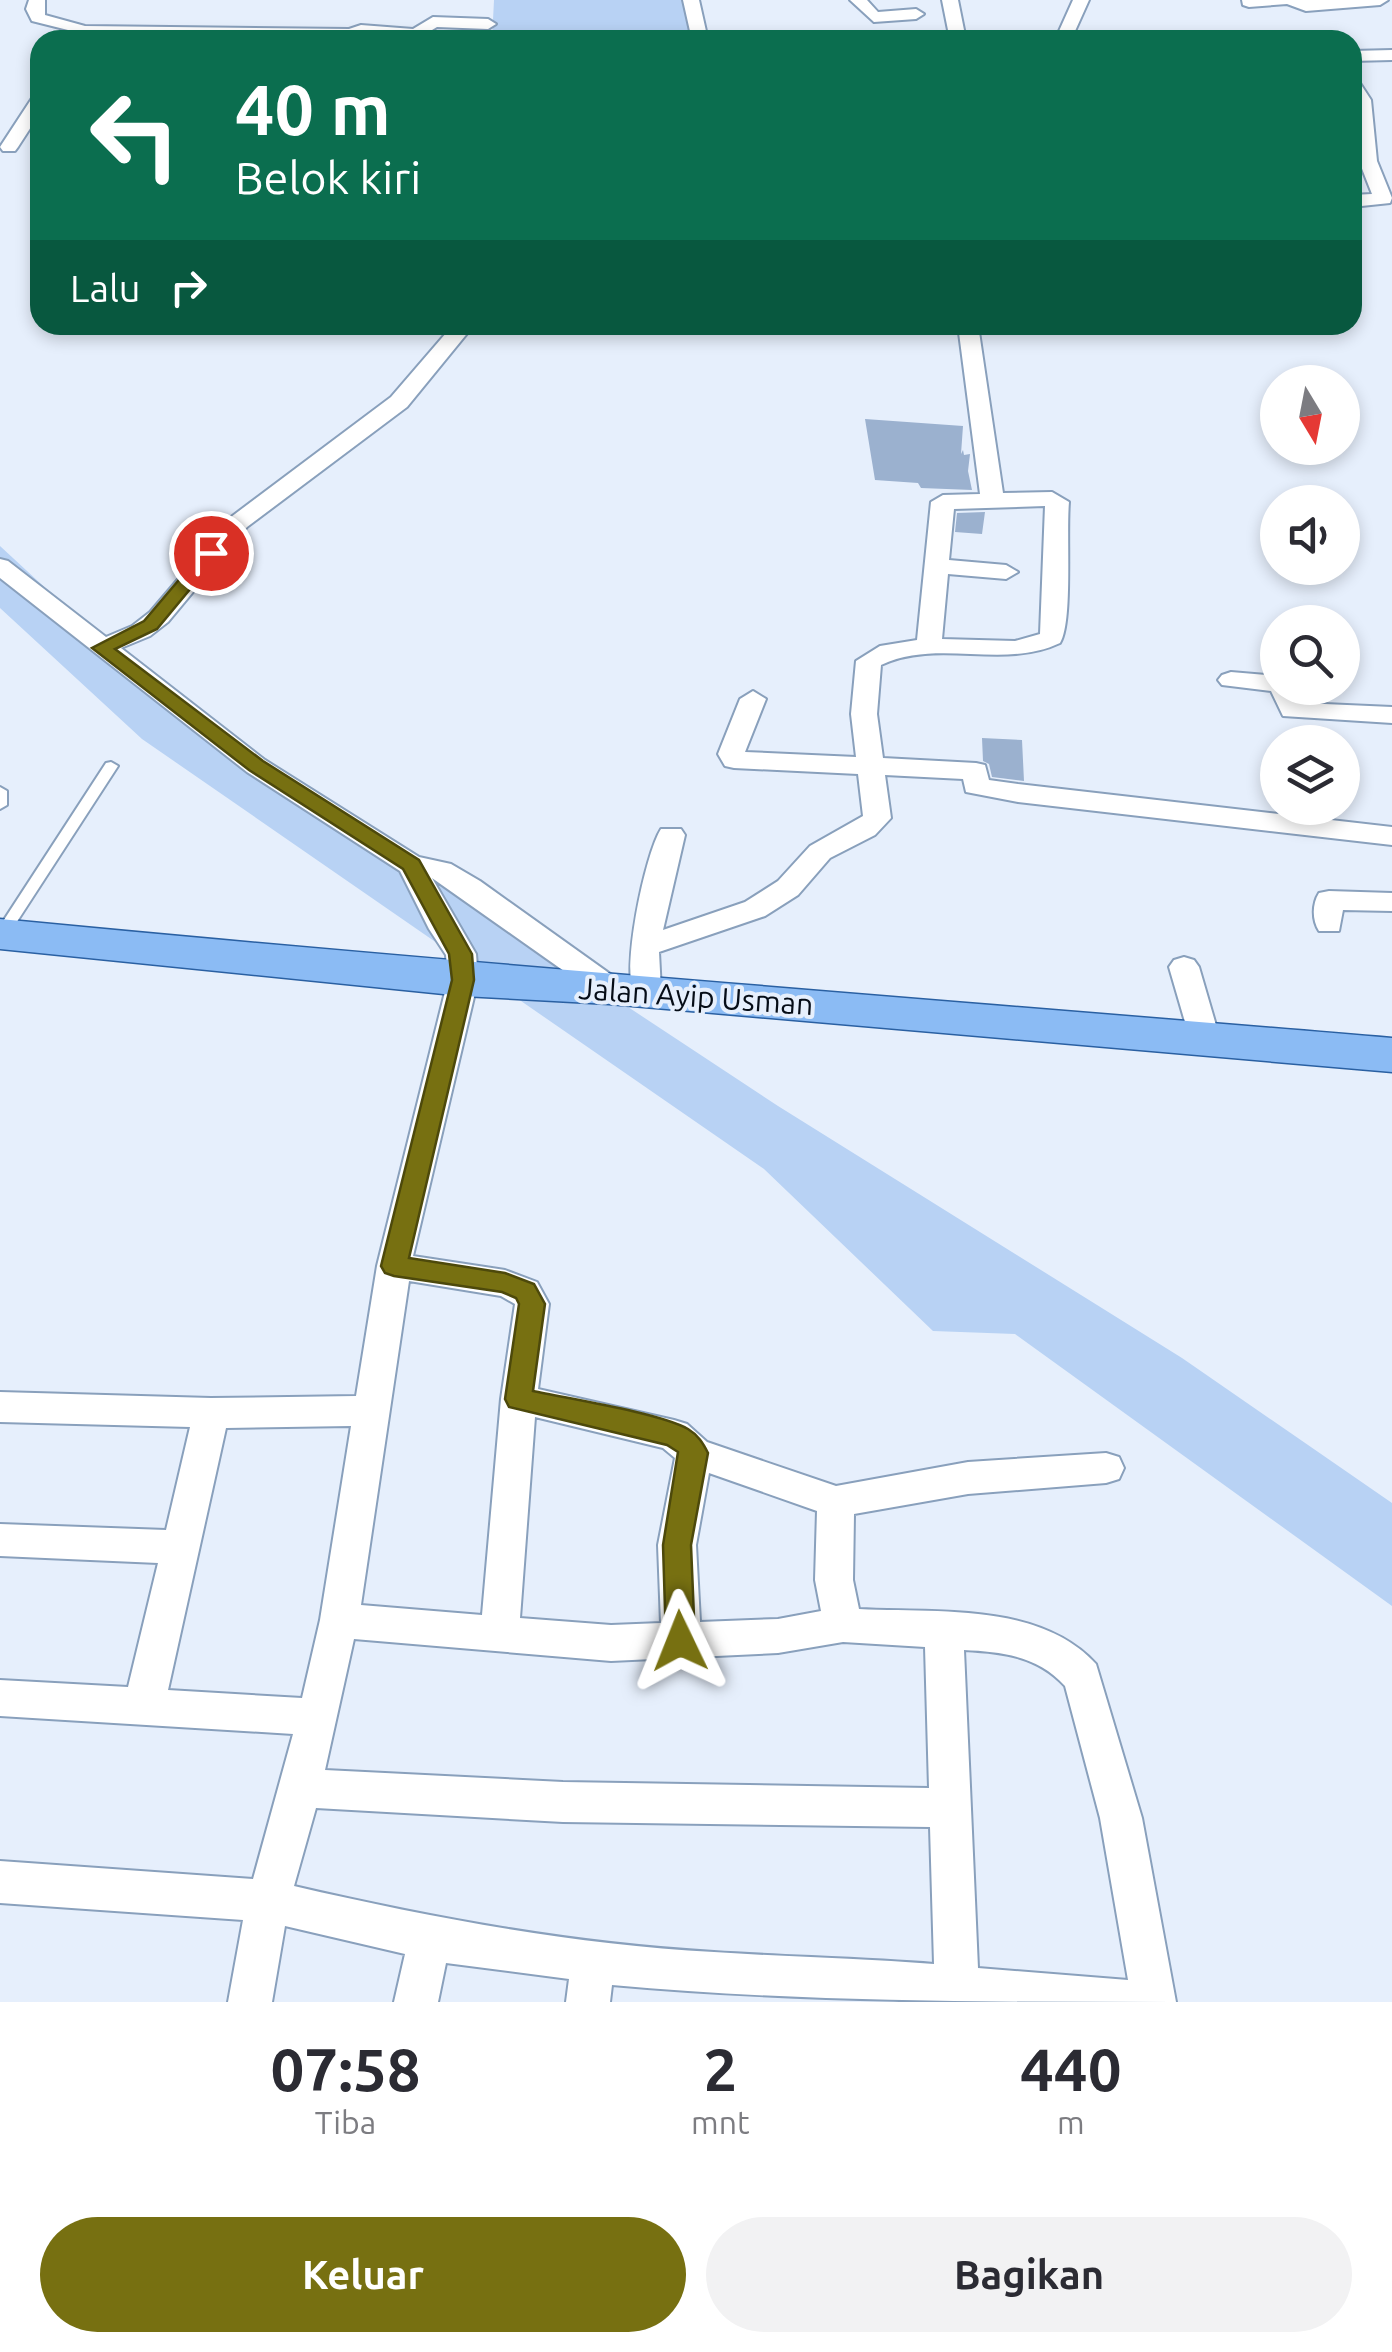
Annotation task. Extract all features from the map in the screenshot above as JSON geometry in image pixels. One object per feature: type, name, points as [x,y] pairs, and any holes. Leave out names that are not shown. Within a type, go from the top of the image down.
[{"type":"main road","name":"Jalan Ayip Usman","points":[[1,934],[463,980],[633,976],[1205,1039],[1392,1055]]},
{"type":"street","points":[[36,0],[38,18],[68,30]]},
{"type":"street","points":[[485,30],[491,0]]},
{"type":"street","points":[[691,0],[698,30]]},
{"type":"street","points":[[858,0],[868,22],[916,14]]},
{"type":"street","points":[[950,0],[956,30]]},
{"type":"street","points":[[1068,30],[1081,0]]},
{"type":"street","points":[[1249,2],[1288,0],[1306,6],[1383,0],[1392,5]]},
{"type":"street","points":[[76,30],[83,7]]},
{"type":"street","points":[[422,30],[433,22],[475,30]]},
{"type":"street","points":[[1362,56],[1392,54]]},
{"type":"street","points":[[1362,104],[1367,147],[1383,199],[1362,200]]},
{"type":"street","points":[[8,147],[30,114]]},
{"type":"street","points":[[1367,147],[1392,148]]},
{"type":"street","points":[[1362,176],[1375,176]]},
{"type":"street","points":[[102,648],[141,631],[159,617],[239,522],[400,402],[456,335]]},
{"type":"street","points":[[969,335],[992,500]]},
{"type":"street","points":[[633,976],[788,888],[820,852],[865,829],[877,818],[864,714],[869,662],[884,654],[929,645],[1032,647],[1051,638],[1056,626],[1053,543],[1057,502],[943,502],[929,645]]},
{"type":"street","points":[[0,566],[256,766],[411,864],[426,865],[633,976]]},
{"type":"street","points":[[938,566],[1006,572]]},
{"type":"street","points":[[1230,680],[1260,684]]},
{"type":"street","points":[[753,700],[730,754],[734,760],[976,771],[976,786],[1106,805],[1392,836]]},
{"type":"street","points":[[1290,705],[1292,710],[1392,714]]},
{"type":"street","points":[[633,976],[671,835]]},
{"type":"street","points":[[250,2002],[268,1901],[302,1788],[339,1620],[394,1266],[463,980],[460,954],[411,864]]},
{"type":"street","points":[[1328,924],[1329,900],[1392,902]]},
{"type":"street","points":[[1184,968],[1205,1039]]},
{"type":"street","points":[[394,1266],[505,1283],[525,1291],[532,1304],[519,1399],[500,1632]]},
{"type":"street","points":[[519,1399],[674,1435],[694,1453],[836,1502],[968,1478],[1106,1468]]},
{"type":"street","points":[[0,1408],[370,1411]]},
{"type":"street","points":[[144,1706],[210,1412]]},
{"type":"street","points":[[680,1641],[677,1545],[694,1453]]},
{"type":"street","points":[[836,1502],[834,1580],[843,1626]]},
{"type":"street","points":[[0,1540],[180,1547]]},
{"type":"street","points":[[339,1620],[611,1642],[778,1636],[843,1626],[992,1634],[1036,1643],[1065,1658],[1082,1677],[1121,1818],[1154,2002]]},
{"type":"street","points":[[944,1633],[956,1990]]},
{"type":"street","points":[[0,1698],[317,1717]]},
{"type":"street","points":[[302,1788],[564,1802],[949,1808]]},
{"type":"street","points":[[0,1882],[268,1901],[591,1981],[713,1974],[826,1977],[1128,2002]]},
{"type":"street","points":[[416,2002],[430,1939]]},
{"type":"lane","points":[[1,934],[111,766]]},
{"type":"lane","points":[[0,791],[0,804]]},
{"type":"shaded area","points":[[494,0],[685,0],[691,30],[492,30]]},
{"type":"shaded area","points":[[0,546],[175,708],[778,1106],[1182,1358],[1392,1503],[1392,1606],[1015,1334],[933,1331],[764,1169],[142,739],[0,608]]},
{"type":"building","points":[[865,419],[963,426],[961,454],[963,450],[964,455],[970,454],[972,490],[921,488],[918,483],[875,480]]},
{"type":"building","points":[[985,512],[982,534],[955,532],[957,513]]},
{"type":"building","points":[[982,738],[1022,740],[1024,781],[992,777],[989,764],[983,761]]},
{"type":"route","points":[[211,553],[150,625],[102,648],[256,766],[411,864],[460,954],[463,980],[394,1266],[505,1283],[525,1291],[532,1304],[519,1399],[674,1435],[688,1444],[694,1453],[677,1545],[680,1641]]}]
